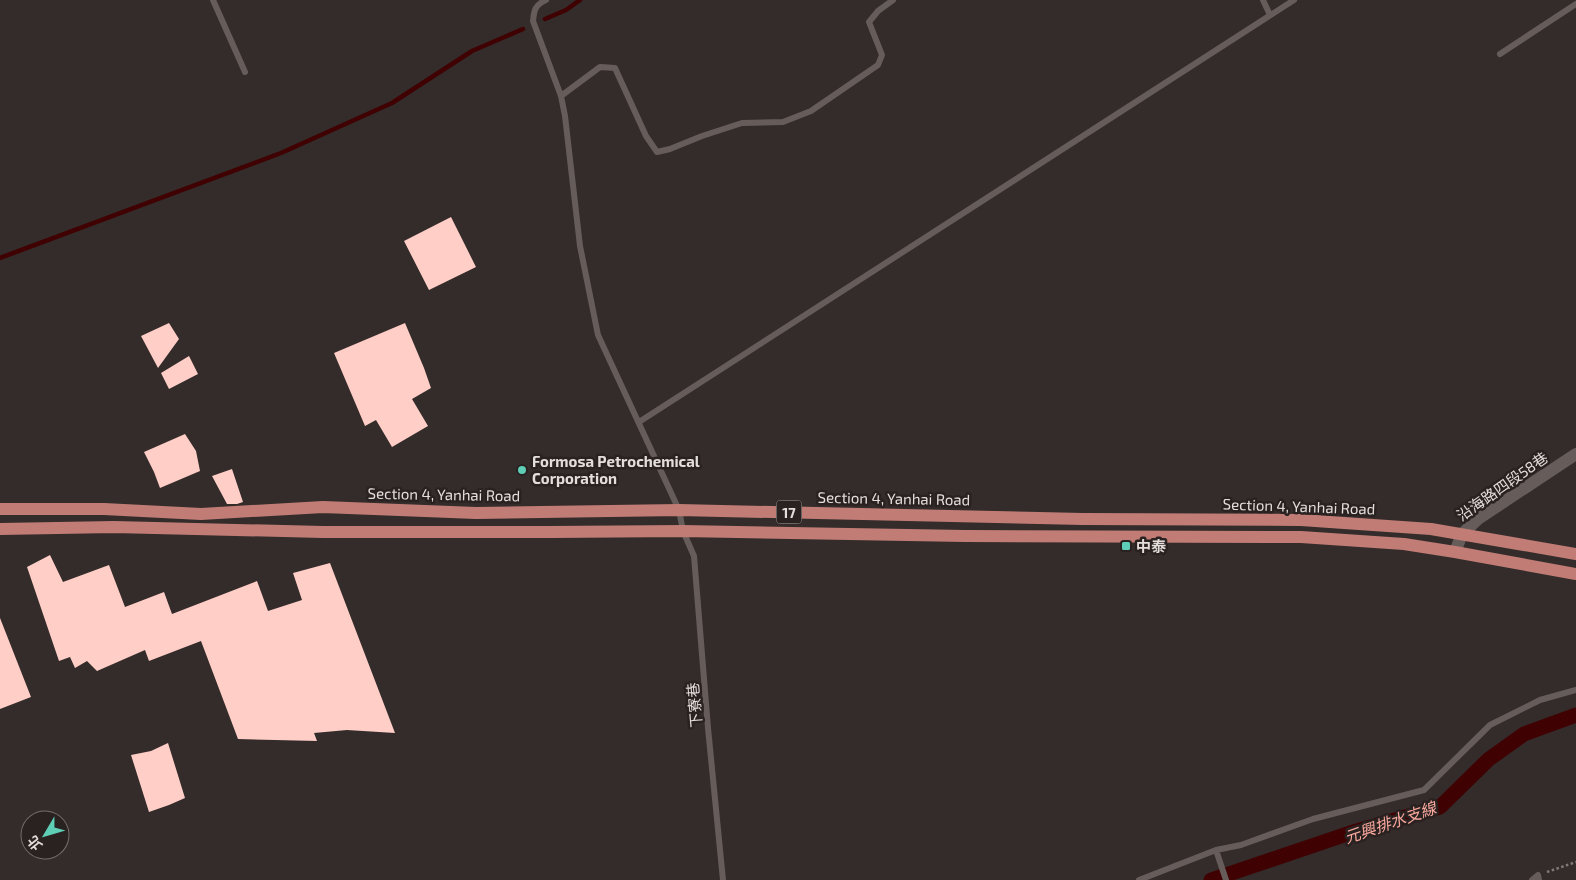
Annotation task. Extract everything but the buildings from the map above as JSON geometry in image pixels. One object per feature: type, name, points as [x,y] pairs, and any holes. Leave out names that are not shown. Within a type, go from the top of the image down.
[{"type":"main road","name":"Section 4, Yanhai Road","points":[[0,509],[104,509],[201,514],[324,507],[476,513],[680,510],[1124,519],[1301,520],[1431,529],[1576,554]]},
{"type":"main road","points":[[1124,519],[1126,536]]},
{"type":"main road","name":"Section 4, Yanhai Road","points":[[0,529],[114,528],[323,532],[683,531],[965,536],[1301,537],[1404,544],[1576,574]]},
{"type":"street","name":"沿海路四段58巷","points":[[1455,552],[1462,534],[1478,519],[1576,454]]},
{"type":"lane","points":[[213,0],[245,72]]},
{"type":"lane","name":"下寮巷","points":[[546,0],[540,3],[534,10],[533,21],[562,96],[566,116],[580,246],[598,335],[680,510],[683,531],[694,556],[723,880]]},
{"type":"lane","points":[[562,96],[600,67],[614,68],[646,136],[657,152],[742,123],[783,122],[811,111],[878,65],[882,56],[869,22],[878,11],[893,0]]},
{"type":"lane","points":[[1263,0],[1270,15]]},
{"type":"lane","points":[[639,422],[1294,0]]},
{"type":"lane","points":[[1500,54],[1576,4]]},
{"type":"lane","points":[[1139,880],[1216,850],[1240,845],[1313,819],[1424,790],[1490,725],[1540,700],[1576,690]]},
{"type":"lane","points":[[1216,850],[1226,880]]},
{"type":"lane","points":[[1532,880],[1538,877]]},
{"type":"path","points":[[1538,877],[1576,862]]},
{"type":"waterway","points":[[545,19],[566,10],[580,0]]},
{"type":"waterway","points":[[0,258],[281,153],[392,103],[472,51],[523,29]]},
{"type":"waterway","name":"元興排水支線","points":[[1211,880],[1350,833],[1440,807],[1489,759],[1524,734],[1576,715]]},
{"type":"place","name":"Formosa Petrochemical Corporation","points":[[522,470]]},
{"type":"place","name":"中泰","points":[[1126,546]]}]
